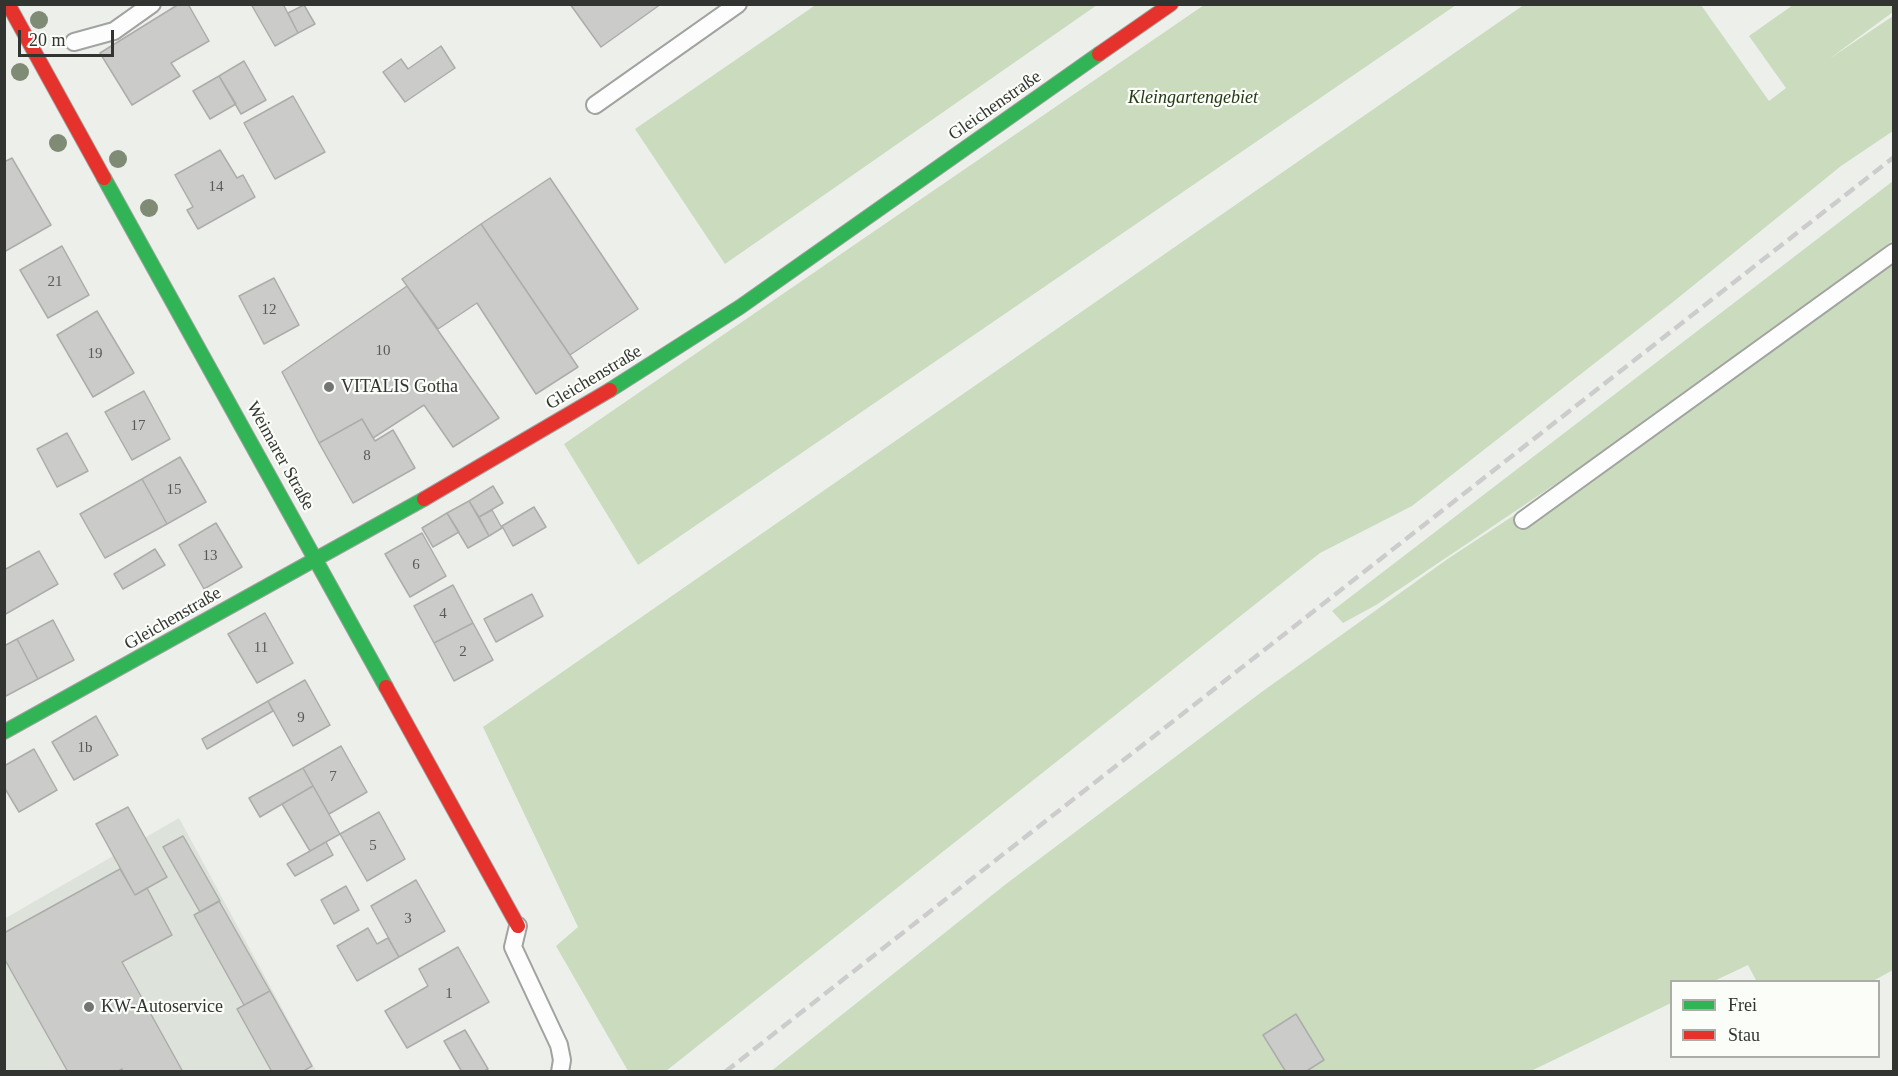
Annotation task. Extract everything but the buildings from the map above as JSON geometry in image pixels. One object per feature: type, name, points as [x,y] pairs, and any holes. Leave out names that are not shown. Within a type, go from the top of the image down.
[{"type":"street","name":"Weimarer Straße","points":[[8,4],[518,926]]},
{"type":"street","name":"Gleichenstraße","points":[[4,732],[184,634],[632,377],[711,326],[1171,4]]},
{"type":"lane","points":[[74,42],[114,31],[152,4]]},
{"type":"lane","points":[[595,105],[738,4]]},
{"type":"lane","points":[[1523,520],[1893,252]]},
{"type":"lane","points":[[518,926],[513,947],[559,1045],[562,1060],[560,1071]]},
{"type":"shaded area","points":[[179,818],[316,1071],[5,1071],[4,919]]},
{"type":"green space","points":[[817,4],[1097,5],[725,264],[635,129]]},
{"type":"green space","points":[[1525,4],[1701,5],[1769,101],[1786,88],[1749,36],[1793,5],[1893,5],[1893,12],[1829,59],[1893,16],[1893,131],[1841,166],[1673,302],[1412,506],[1320,553],[666,1071],[628,1071],[556,946],[578,927],[483,727]]},
{"type":"green space","name":"Kleingartengebiet","points":[[1204,5],[1456,5],[638,565],[564,444]]},
{"type":"green space","points":[[1893,181],[1893,240],[1703,382],[1376,605],[1343,623],[1332,611]]},
{"type":"green space","points":[[1893,246],[1893,970],[1875,980],[1756,980],[1748,965],[1716,980],[1670,980],[1670,1003],[1531,1071],[770,1072],[1006,884],[1263,691],[1449,558],[1609,453]]},
{"type":"railway","points":[[725,1072],[1894,157]]},
{"type":"traffic: fast","points":[[610,390],[740,307],[1099,54]]},
{"type":"traffic: fast","points":[[104,178],[386,687]]},
{"type":"traffic: fast","points":[[4,732],[424,499]]},
{"type":"traffic: jam","points":[[8,4],[104,178]]},
{"type":"traffic: jam","points":[[1099,54],[1171,4]]},
{"type":"traffic: jam","points":[[424,499],[610,390]]},
{"type":"traffic: jam","points":[[386,687],[518,926]]},
{"type":"place","name":"VITALIS Gotha","points":[[329,387]]},
{"type":"place","name":"KW-Autoservice","points":[[89,1007]]}]
